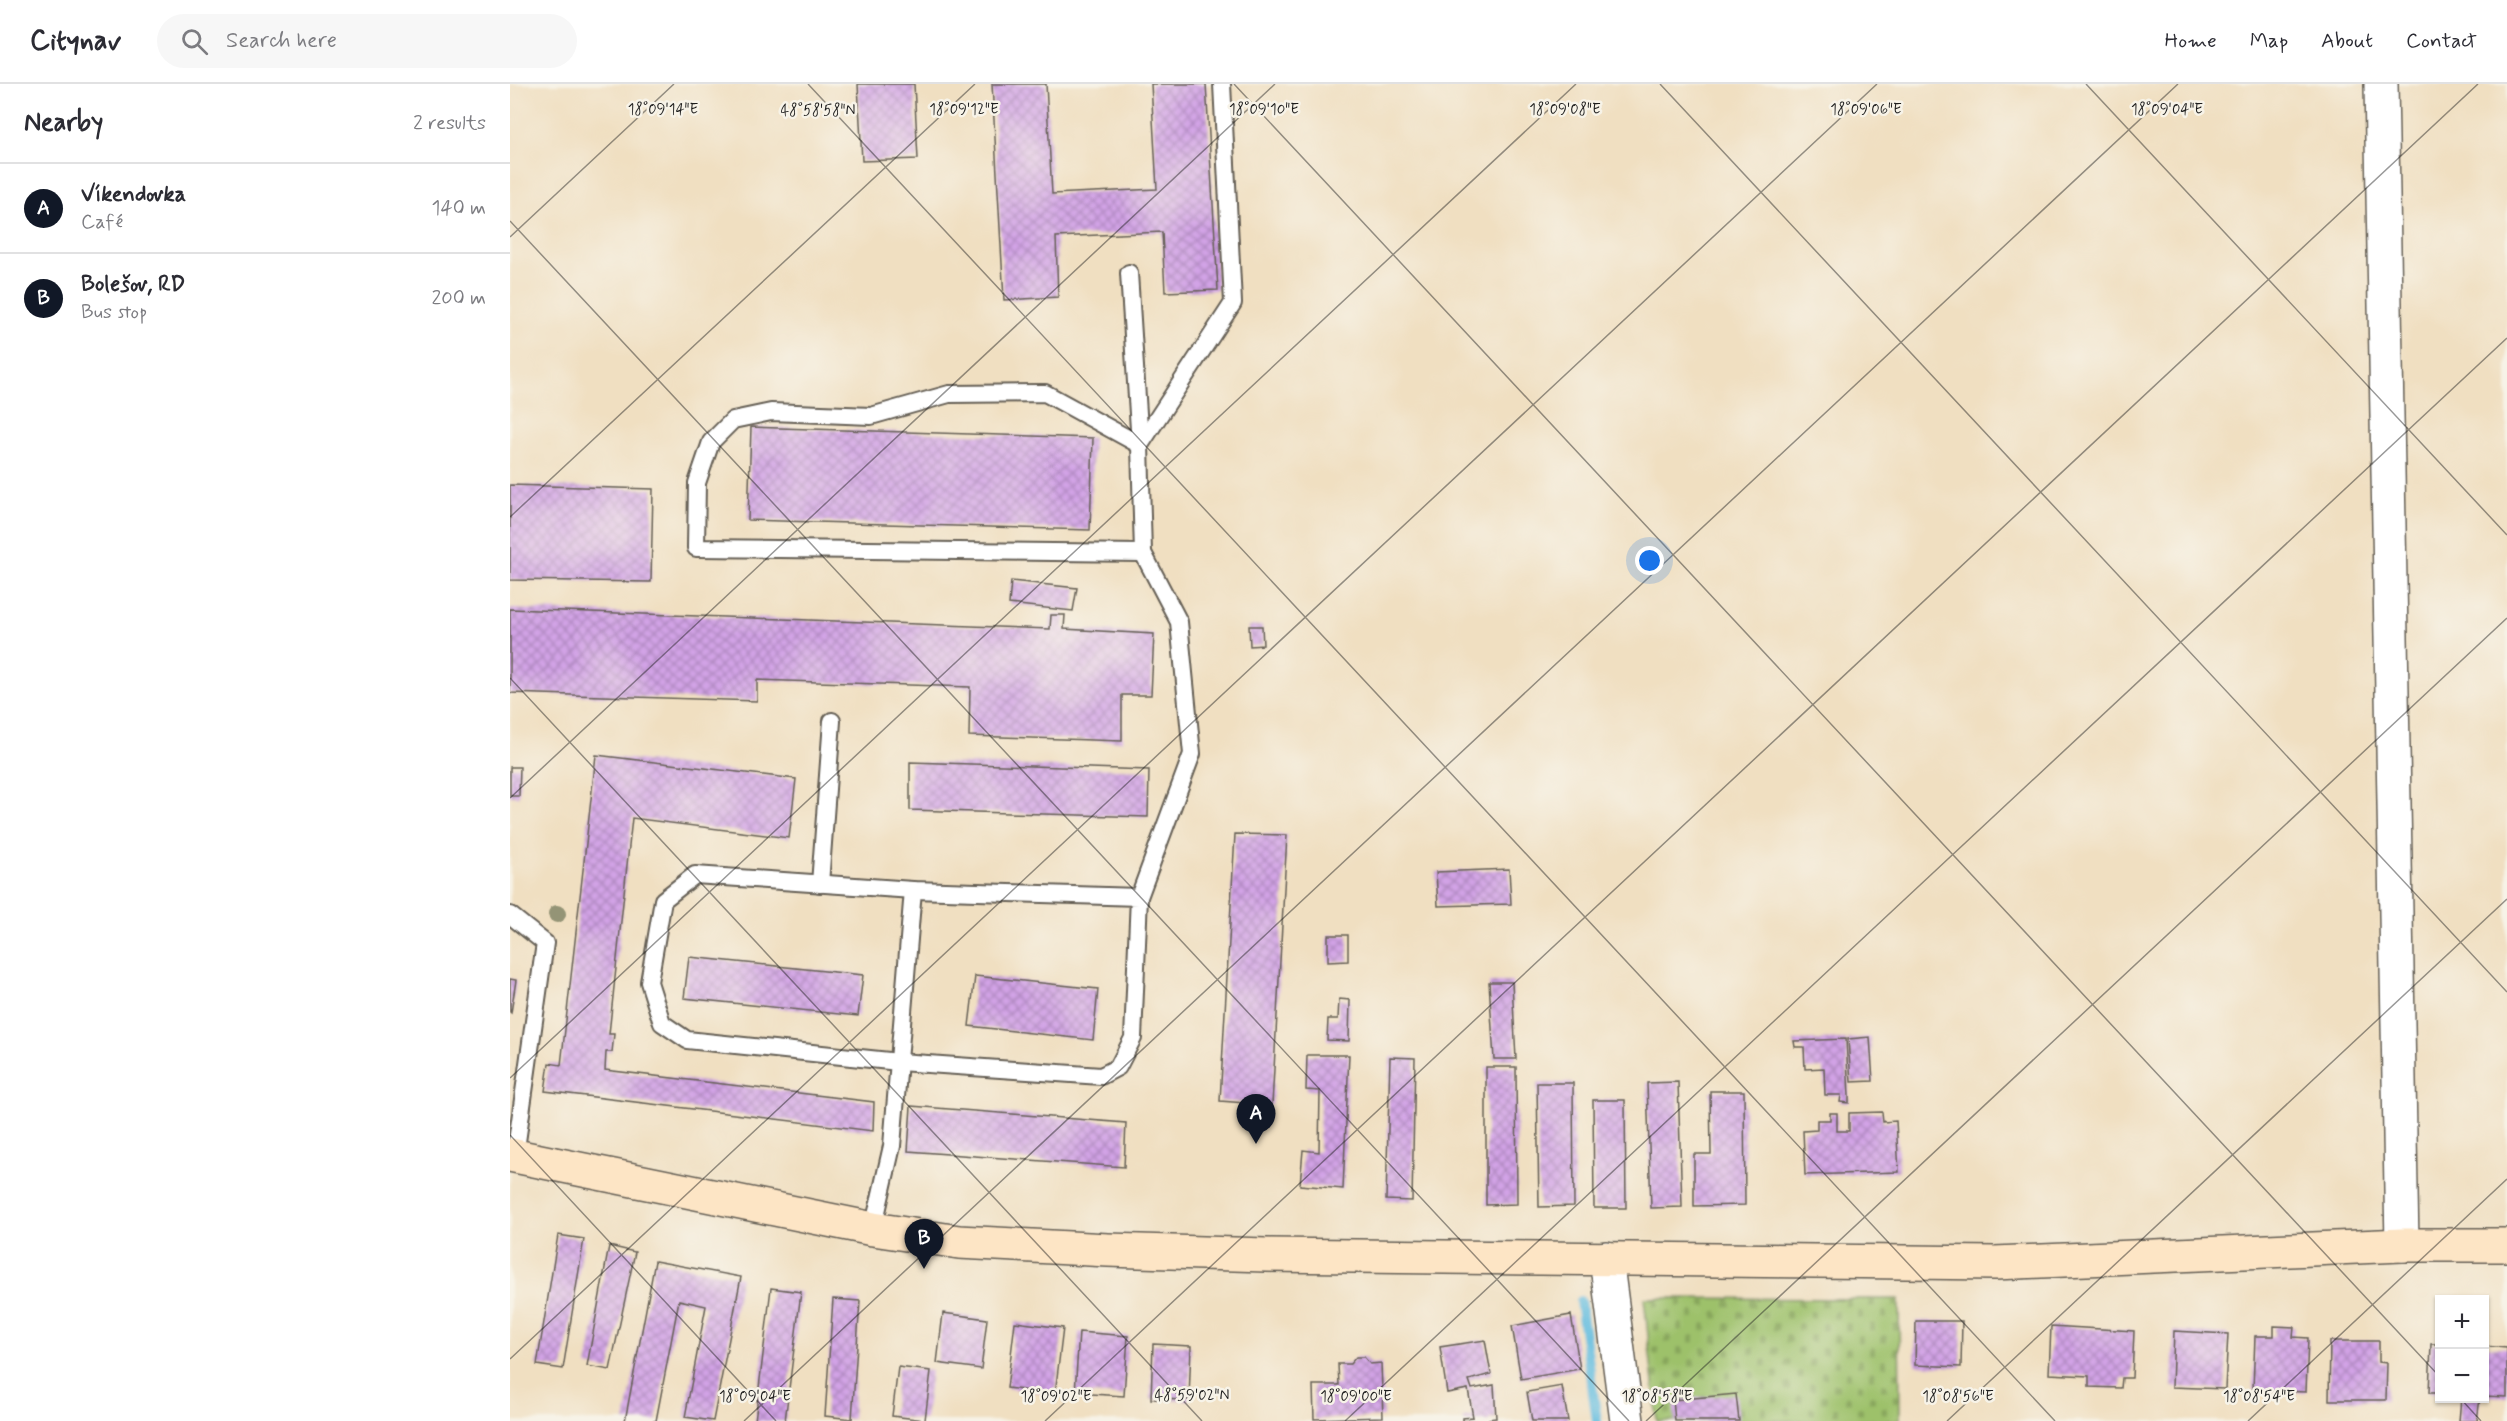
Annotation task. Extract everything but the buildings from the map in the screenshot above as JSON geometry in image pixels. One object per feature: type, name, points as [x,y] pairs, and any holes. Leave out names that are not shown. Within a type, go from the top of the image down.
[{"type":"main road","points":[[512,1155],[873,1229],[959,1242],[1108,1250],[1266,1255],[1995,1263],[2402,1245],[2507,1245]]},
{"type":"street","points":[[2381,84],[2402,1245]]},
{"type":"street","points":[[1606,1258],[1627,1421]]},
{"type":"lane","points":[[1140,445],[1233,303],[1222,84]]},
{"type":"lane","points":[[1129,273],[1140,445],[1143,553],[1179,622],[1192,754],[1139,897],[1133,1038],[1118,1066],[1101,1076],[899,1062],[687,1040],[662,1023],[649,982],[663,900],[695,875],[913,891],[1139,897]]},
{"type":"lane","points":[[1140,445],[1044,393],[949,394],[872,416],[771,412],[733,420],[711,442],[697,483],[696,548],[1143,553]]},
{"type":"lane","points":[[820,884],[832,721]]},
{"type":"lane","points":[[873,1229],[892,1146],[913,891]]},
{"type":"lane","points":[[510,915],[545,943],[512,1155]]},
{"type":"green space","points":[[1644,1298],[1899,1299],[1900,1421],[1657,1421]]},
{"type":"waterway","points":[[1580,1301],[1597,1421]]},
{"type":"place","name":"Víkendovka","points":[[1256,1144]]},
{"type":"place","name":"Bolešov, RD","points":[[924,1269]]}]
